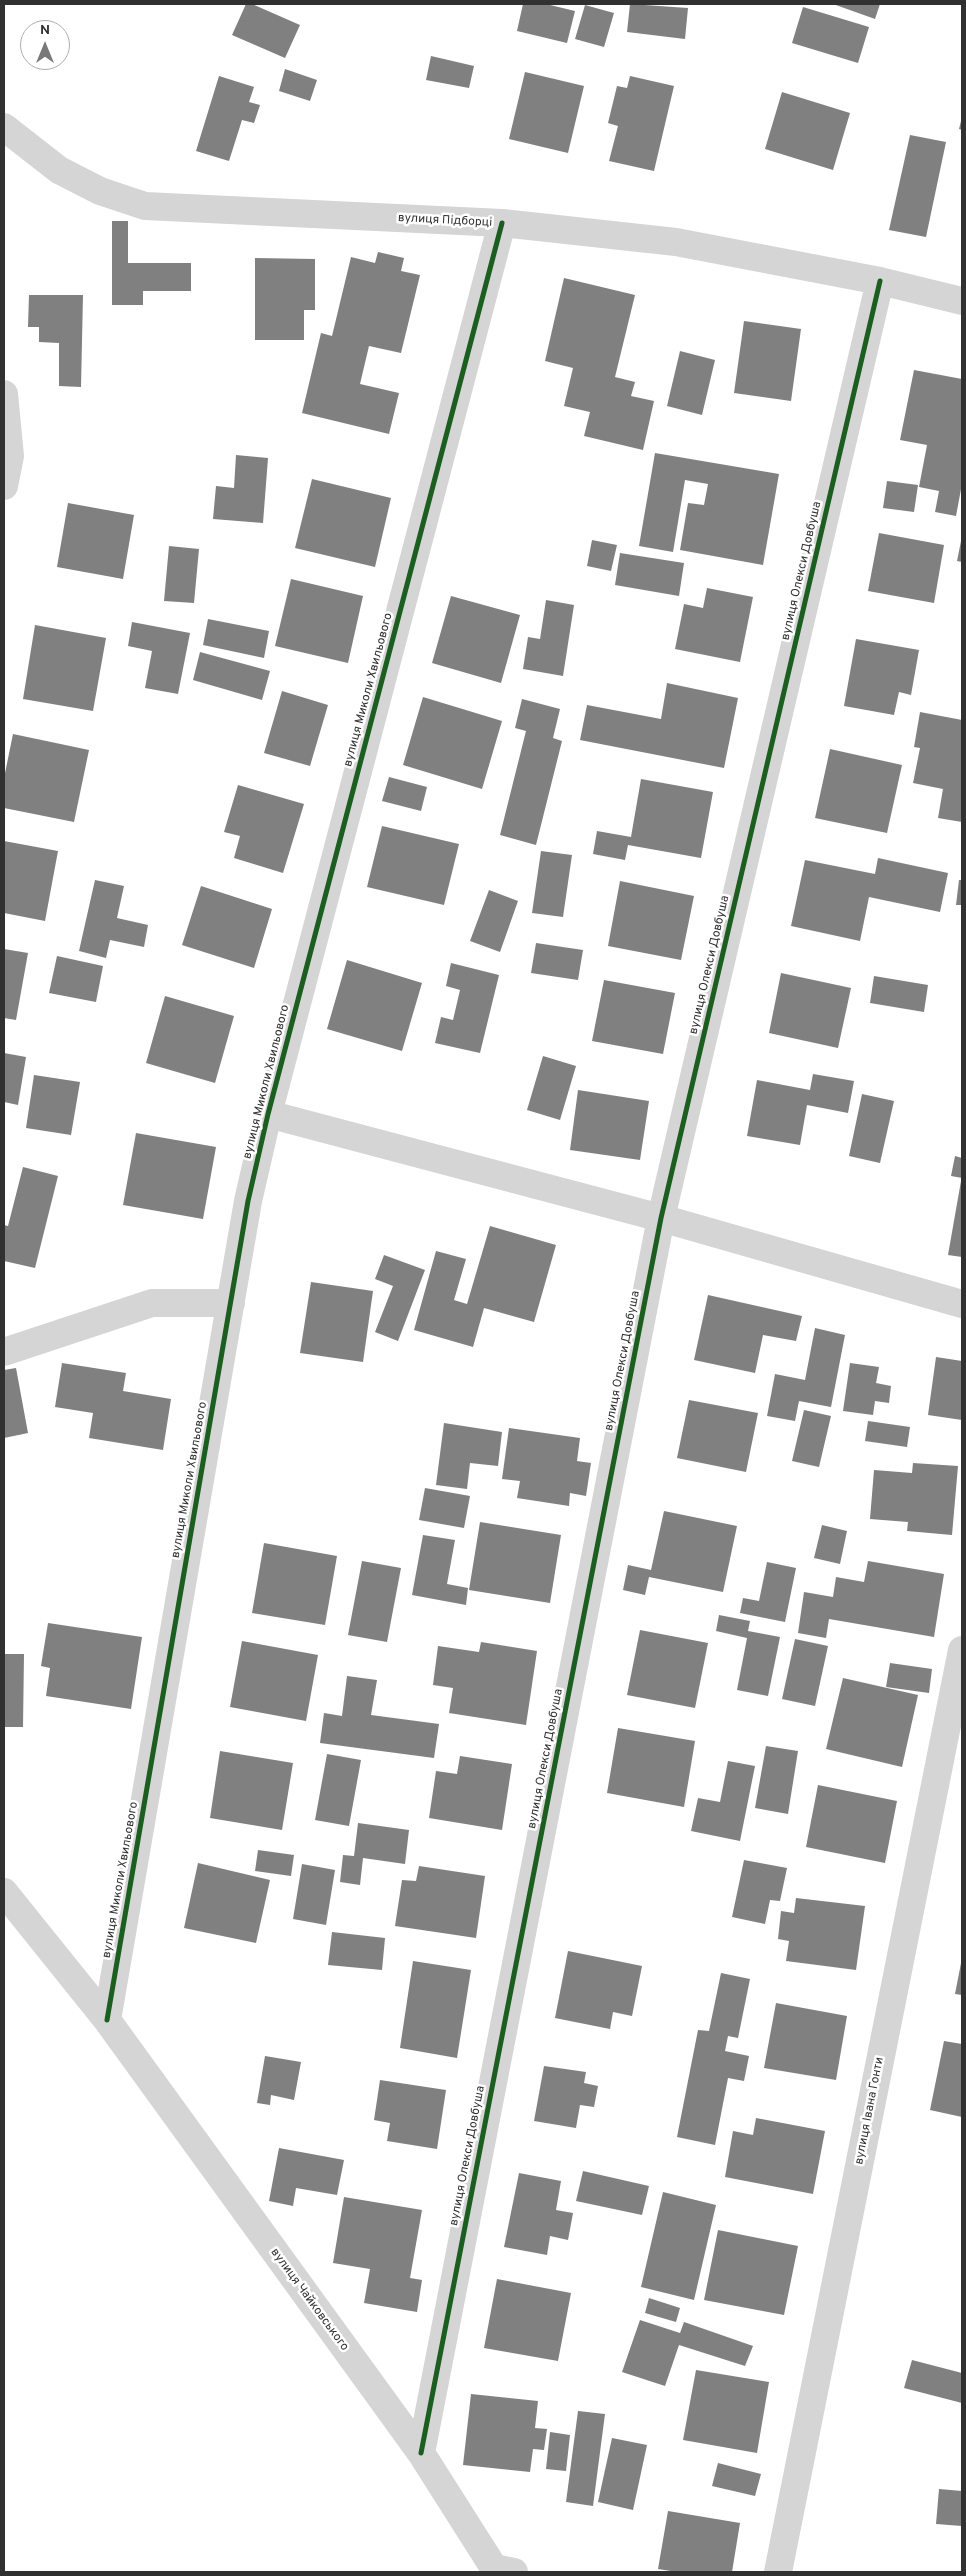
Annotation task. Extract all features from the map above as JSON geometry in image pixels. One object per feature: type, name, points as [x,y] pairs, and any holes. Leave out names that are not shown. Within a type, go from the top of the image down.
[{"type":"street","name":"вулиця Підборці","points":[[4,127],[58,170],[100,192],[145,206],[502,223],[676,242],[880,281],[962,301]]},
{"type":"street","name":"вулиця Миколи Хвильового","points":[[107,2020],[248,1201],[268,1114],[502,223]]},
{"type":"street","name":"вулиця Олекси Довбуша","points":[[421,2453],[661,1218],[880,281]]},
{"type":"street","points":[[4,394],[10,456],[4,486]]},
{"type":"street","points":[[268,1114],[661,1218],[962,1304]]},
{"type":"street","points":[[4,1352],[152,1303],[231,1303]]},
{"type":"street","name":"вулиця Івана Гонти","points":[[778,2572],[962,1650]]},
{"type":"street","name":"вулиця Чайковського","points":[[4,1892],[107,2020],[421,2453],[494,2568],[514,2572]]},
{"type":"building","points":[[246,4],[252,4],[300,25],[285,58],[232,35]]},
{"type":"building","points":[[523,4],[546,4],[575,11],[567,43],[517,31]]},
{"type":"building","points":[[630,4],[688,8],[685,39],[627,32]]},
{"type":"building","points":[[833,4],[880,4],[875,19]]},
{"type":"building","points":[[585,5],[614,13],[604,47],[575,39]]},
{"type":"building","points":[[803,7],[869,27],[858,63],[792,43]]},
{"type":"building","points":[[431,56],[474,66],[469,88],[426,80]]},
{"type":"building","points":[[285,69],[317,80],[310,101],[279,91]]},
{"type":"building","points":[[525,72],[584,86],[568,153],[509,139]]},
{"type":"building","points":[[219,76],[254,87],[249,102],[260,105],[254,123],[242,120],[229,161],[196,151]]},
{"type":"building","points":[[630,76],[674,86],[654,171],[609,161],[618,126],[608,123],[617,86],[627,88]]},
{"type":"building","points":[[782,92],[850,113],[833,170],[765,149]]},
{"type":"building","points":[[962,117],[962,130],[959,129]]},
{"type":"building","points":[[910,135],[946,142],[926,237],[889,230]]},
{"type":"building","points":[[112,221],[128,221],[128,263],[191,263],[191,291],[143,291],[143,305],[112,305]]},
{"type":"building","points":[[378,252],[404,258],[401,271],[420,275],[401,353],[369,346],[360,384],[399,393],[389,434],[302,413],[321,333],[332,336],[351,257],[375,263]]},
{"type":"building","points":[[255,258],[315,259],[315,310],[304,310],[304,340],[255,340]]},
{"type":"building","points":[[564,278],[635,295],[615,377],[635,382],[631,396],[654,401],[643,450],[584,436],[590,412],[564,406],[573,368],[545,361]]},
{"type":"building","points":[[29,295],[83,295],[81,387],[59,386],[59,343],[39,342],[39,327],[28,327]]},
{"type":"building","points":[[744,321],[801,329],[791,401],[734,393]]},
{"type":"building","points":[[680,351],[715,360],[702,415],[667,406]]},
{"type":"building","points":[[914,370],[962,379],[962,484],[956,516],[935,512],[939,491],[919,487],[927,445],[900,440]]},
{"type":"building","points":[[655,453],[779,474],[763,565],[680,550],[688,503],[704,505],[708,484],[685,480],[673,552],[639,546]]},
{"type":"building","points":[[236,455],[268,458],[263,523],[213,519],[216,486],[234,488]]},
{"type":"building","points":[[312,479],[391,498],[375,567],[295,548]]},
{"type":"building","points":[[887,481],[918,485],[914,512],[883,508]]},
{"type":"building","points":[[68,503],[134,515],[123,579],[57,567]]},
{"type":"building","points":[[879,533],[944,545],[934,603],[868,591]]},
{"type":"building","points":[[592,540],[617,545],[611,571],[587,566]]},
{"type":"building","points":[[962,541],[962,562],[957,561]]},
{"type":"building","points":[[169,546],[199,549],[194,603],[164,601]]},
{"type":"building","points":[[620,553],[684,563],[679,596],[615,585]]},
{"type":"building","points":[[291,579],[363,596],[348,663],[275,646]]},
{"type":"building","points":[[707,588],[753,597],[740,662],[675,649],[684,604],[703,608]]},
{"type":"building","points":[[451,596],[520,615],[501,683],[432,663]]},
{"type":"building","points":[[546,600],[574,605],[563,676],[523,669],[528,637],[540,639]]},
{"type":"building","points":[[208,619],[269,631],[264,658],[203,645]]},
{"type":"building","points":[[132,622],[190,633],[178,694],[145,688],[152,651],[128,646]]},
{"type":"building","points":[[35,625],[106,638],[93,711],[23,699]]},
{"type":"building","points":[[856,639],[919,650],[911,695],[899,692],[894,715],[844,706]]},
{"type":"building","points":[[200,652],[270,671],[262,700],[193,680]]},
{"type":"building","points":[[667,683],[738,698],[724,768],[580,740],[587,705],[661,719]]},
{"type":"building","points":[[282,691],[328,705],[310,766],[264,753]]},
{"type":"building","points":[[423,697],[502,721],[482,789],[403,765]]},
{"type":"building","points":[[522,699],[560,709],[553,738],[562,741],[536,845],[500,835],[526,731],[515,728]]},
{"type":"building","points":[[920,712],[962,720],[962,822],[938,818],[943,789],[913,783],[920,748],[914,747]]},
{"type":"building","points":[[13,734],[89,750],[74,822],[4,808],[4,778]]},
{"type":"building","points":[[830,749],[902,765],[887,833],[815,818]]},
{"type":"building","points":[[389,777],[427,787],[421,811],[382,801]]},
{"type":"building","points":[[641,779],[713,792],[701,858],[628,845],[625,860],[593,854],[597,831],[631,837]]},
{"type":"building","points":[[238,785],[304,804],[283,873],[234,858],[240,836],[224,832]]},
{"type":"building","points":[[382,826],[459,844],[444,905],[367,887]]},
{"type":"building","points":[[4,841],[58,851],[45,921],[4,913]]},
{"type":"building","points":[[541,851],[572,855],[563,917],[532,913]]},
{"type":"building","points":[[878,858],[948,873],[940,912],[869,897],[860,941],[791,926],[805,860],[875,874]]},
{"type":"building","points":[[95,880],[124,886],[117,918],[148,925],[144,947],[110,940],[106,958],[79,951]]},
{"type":"building","points":[[959,880],[962,880],[962,905],[956,905]]},
{"type":"building","points":[[620,881],[694,896],[681,960],[608,946]]},
{"type":"building","points":[[201,886],[272,909],[254,968],[182,945]]},
{"type":"building","points":[[489,890],[518,901],[500,952],[470,941]]},
{"type":"building","points":[[536,943],[583,950],[578,980],[531,973]]},
{"type":"building","points":[[4,949],[28,953],[16,1020],[4,1018]]},
{"type":"building","points":[[57,956],[103,966],[96,1002],[49,993]]},
{"type":"building","points":[[347,960],[422,983],[402,1051],[327,1029]]},
{"type":"building","points":[[451,963],[499,975],[480,1053],[435,1043],[441,1017],[453,1020],[460,990],[446,986]]},
{"type":"building","points":[[781,973],[851,988],[838,1048],[769,1033]]},
{"type":"building","points":[[874,976],[928,985],[924,1012],[870,1003]]},
{"type":"building","points":[[604,980],[675,993],[663,1054],[592,1041]]},
{"type":"building","points":[[165,996],[234,1016],[215,1083],[146,1063]]},
{"type":"building","points":[[4,1053],[26,1057],[18,1105],[4,1102]]},
{"type":"building","points":[[543,1056],[576,1066],[560,1120],[527,1110]]},
{"type":"building","points":[[813,1074],[854,1081],[848,1113],[807,1105],[800,1145],[747,1136],[757,1080],[810,1090]]},
{"type":"building","points":[[34,1075],[80,1082],[71,1135],[26,1128]]},
{"type":"building","points":[[578,1090],[649,1101],[640,1160],[570,1150]]},
{"type":"building","points":[[862,1094],[894,1101],[880,1163],[849,1156]]},
{"type":"building","points":[[136,1133],[216,1147],[203,1219],[123,1205]]},
{"type":"building","points":[[955,1156],[962,1158],[962,1178],[951,1176]]},
{"type":"building","points":[[23,1167],[58,1176],[35,1268],[4,1261],[4,1225],[8,1226]]},
{"type":"building","points":[[962,1182],[962,1257],[948,1255]]},
{"type":"building","points":[[490,1226],[556,1245],[534,1322],[484,1308],[473,1347],[414,1330],[436,1251],[466,1259],[454,1300],[467,1304]]},
{"type":"building","points":[[384,1255],[425,1270],[398,1341],[375,1332],[393,1286],[375,1279]]},
{"type":"building","points":[[311,1282],[373,1291],[363,1362],[300,1353]]},
{"type":"building","points":[[708,1295],[802,1316],[796,1341],[763,1335],[755,1373],[694,1360]]},
{"type":"building","points":[[815,1328],[845,1335],[831,1407],[799,1401],[795,1421],[767,1416],[775,1374],[805,1380]]},
{"type":"building","points":[[936,1357],[962,1361],[962,1420],[928,1415]]},
{"type":"building","points":[[62,1363],[126,1373],[123,1391],[171,1399],[163,1450],[89,1438],[93,1413],[55,1407]]},
{"type":"building","points":[[850,1363],[879,1367],[876,1383],[891,1386],[889,1403],[875,1401],[873,1415],[843,1411]]},
{"type":"building","points":[[16,1368],[28,1433],[4,1438],[4,1370]]},
{"type":"building","points":[[689,1400],[758,1413],[746,1472],[677,1458]]},
{"type":"building","points":[[804,1410],[831,1416],[819,1467],[792,1461]]},
{"type":"building","points":[[868,1421],[910,1427],[907,1447],[865,1441]]},
{"type":"building","points":[[444,1423],[502,1432],[498,1466],[470,1463],[467,1489],[436,1485]]},
{"type":"building","points":[[509,1428],[580,1438],[577,1461],[591,1463],[586,1496],[570,1493],[569,1506],[517,1498],[520,1481],[502,1479]]},
{"type":"building","points":[[913,1463],[958,1466],[952,1535],[907,1531],[908,1522],[870,1519],[874,1470],[912,1473]]},
{"type":"building","points":[[425,1488],[470,1496],[464,1528],[419,1520]]},
{"type":"building","points":[[664,1511],[737,1526],[723,1592],[649,1577],[645,1595],[623,1590],[628,1565],[651,1570]]},
{"type":"building","points":[[480,1522],[561,1535],[550,1603],[469,1590]]},
{"type":"building","points":[[822,1525],[847,1531],[840,1564],[814,1558]]},
{"type":"building","points":[[423,1535],[455,1540],[447,1584],[468,1588],[466,1605],[412,1595]]},
{"type":"building","points":[[264,1543],[337,1556],[325,1625],[252,1613]]},
{"type":"building","points":[[362,1561],[401,1568],[387,1642],[348,1635]]},
{"type":"building","points":[[868,1561],[944,1574],[934,1637],[829,1619],[826,1638],[798,1633],[804,1592],[833,1597],[836,1577],[864,1582]]},
{"type":"building","points":[[767,1562],[796,1568],[785,1622],[740,1613],[743,1598],[759,1601]]},
{"type":"building","points":[[719,1615],[750,1621],[748,1631],[780,1637],[768,1696],[737,1690],[747,1638],[716,1631]]},
{"type":"building","points":[[48,1623],[142,1637],[131,1709],[46,1696],[50,1668],[41,1666]]},
{"type":"building","points":[[640,1630],[708,1643],[695,1708],[627,1695]]},
{"type":"building","points":[[795,1639],[828,1646],[815,1706],[782,1699]]},
{"type":"building","points":[[242,1641],[318,1655],[306,1721],[230,1707]]},
{"type":"building","points":[[481,1642],[537,1651],[526,1725],[449,1713],[453,1688],[433,1685],[438,1646],[479,1652]]},
{"type":"building","points":[[4,1654],[24,1654],[23,1727],[4,1727]]},
{"type":"building","points":[[890,1663],[932,1669],[929,1693],[886,1687]]},
{"type":"building","points":[[347,1676],[377,1680],[371,1715],[439,1724],[434,1758],[320,1743],[324,1713],[342,1716]]},
{"type":"building","points":[[843,1678],[918,1695],[902,1767],[826,1749]]},
{"type":"building","points":[[618,1728],[695,1741],[684,1807],[607,1793]]},
{"type":"building","points":[[766,1746],[798,1751],[788,1814],[755,1808]]},
{"type":"building","points":[[220,1751],[293,1763],[282,1830],[210,1818]]},
{"type":"building","points":[[327,1754],[361,1760],[349,1826],[315,1820]]},
{"type":"building","points":[[460,1756],[512,1764],[502,1830],[429,1818],[436,1771],[457,1774]]},
{"type":"building","points":[[728,1761],[755,1766],[740,1841],[691,1831],[698,1798],[720,1802]]},
{"type":"building","points":[[818,1785],[897,1801],[885,1863],[806,1847]]},
{"type":"building","points":[[358,1823],[409,1830],[405,1864],[363,1858],[360,1885],[340,1882],[343,1855],[354,1856]]},
{"type":"building","points":[[258,1850],[294,1855],[291,1876],[255,1871]]},
{"type":"building","points":[[744,1860],[787,1868],[780,1901],[770,1900],[765,1924],[732,1917]]},
{"type":"building","points":[[198,1863],[270,1880],[256,1943],[184,1928]]},
{"type":"building","points":[[302,1864],[335,1870],[326,1925],[293,1919]]},
{"type":"building","points":[[419,1866],[485,1876],[476,1938],[395,1926],[402,1880],[416,1881]]},
{"type":"building","points":[[796,1898],[865,1906],[856,1970],[786,1961],[789,1941],[778,1939],[781,1911],[794,1913]]},
{"type":"building","points":[[332,1932],[385,1938],[382,1970],[328,1965]]},
{"type":"building","points":[[568,1951],[642,1966],[632,2016],[613,2012],[610,2029],[555,2018]]},
{"type":"building","points":[[413,1961],[471,1970],[457,2058],[400,2048]]},
{"type":"building","points":[[962,1963],[962,1995],[955,1994]]},
{"type":"building","points":[[721,1973],[750,1979],[738,2038],[728,2036],[725,2051],[749,2056],[744,2081],[728,2078],[715,2145],[677,2137],[698,2030],[709,2031]]},
{"type":"building","points":[[776,2003],[847,2016],[836,2080],[764,2068]]},
{"type":"building","points":[[944,2041],[962,2044],[962,2117],[930,2110]]},
{"type":"building","points":[[265,2056],[301,2062],[294,2100],[271,2095],[270,2105],[257,2103]]},
{"type":"building","points":[[544,2066],[586,2072],[584,2083],[598,2086],[594,2107],[580,2105],[576,2128],[534,2121]]},
{"type":"building","points":[[380,2080],[446,2090],[437,2149],[387,2141],[390,2123],[374,2120]]},
{"type":"building","points":[[756,2118],[825,2131],[813,2194],[725,2177],[733,2131],[753,2135]]},
{"type":"building","points":[[279,2148],[344,2160],[337,2195],[296,2188],[293,2206],[269,2201]]},
{"type":"building","points":[[583,2171],[649,2186],[642,2215],[576,2201]]},
{"type":"building","points":[[519,2173],[561,2181],[556,2210],[573,2213],[568,2240],[550,2236],[547,2255],[504,2247]]},
{"type":"building","points":[[663,2192],[716,2205],[694,2300],[641,2287]]},
{"type":"building","points":[[344,2197],[422,2210],[410,2278],[422,2280],[417,2312],[364,2303],[370,2269],[333,2263]]},
{"type":"building","points":[[718,2230],[798,2246],[784,2315],[704,2300]]},
{"type":"building","points":[[497,2279],[571,2293],[558,2361],[484,2348]]},
{"type":"building","points":[[649,2298],[680,2308],[676,2322],[645,2313]]},
{"type":"building","points":[[640,2320],[680,2333],[684,2322],[753,2346],[745,2366],[679,2345],[665,2386],[622,2372]]},
{"type":"building","points":[[912,2360],[962,2373],[962,2403],[904,2388]]},
{"type":"building","points":[[696,2370],[769,2382],[757,2453],[683,2440]]},
{"type":"building","points":[[471,2394],[538,2401],[535,2428],[547,2429],[544,2450],[533,2449],[530,2472],[463,2465]]},
{"type":"building","points":[[578,2411],[605,2414],[593,2506],[566,2502]]},
{"type":"building","points":[[550,2432],[570,2435],[566,2471],[546,2469]]},
{"type":"building","points":[[612,2438],[647,2445],[633,2510],[598,2502]]},
{"type":"building","points":[[718,2463],[761,2474],[755,2496],[712,2486]]},
{"type":"building","points":[[939,2489],[962,2491],[962,2526],[936,2524]]},
{"type":"building","points":[[668,2511],[740,2523],[732,2572],[677,2572],[658,2569]]},
{"type":"cycle path","points":[[107,2020],[248,1201],[268,1114],[502,223]]},
{"type":"cycle path","points":[[421,2453],[661,1218],[880,281]]}]
